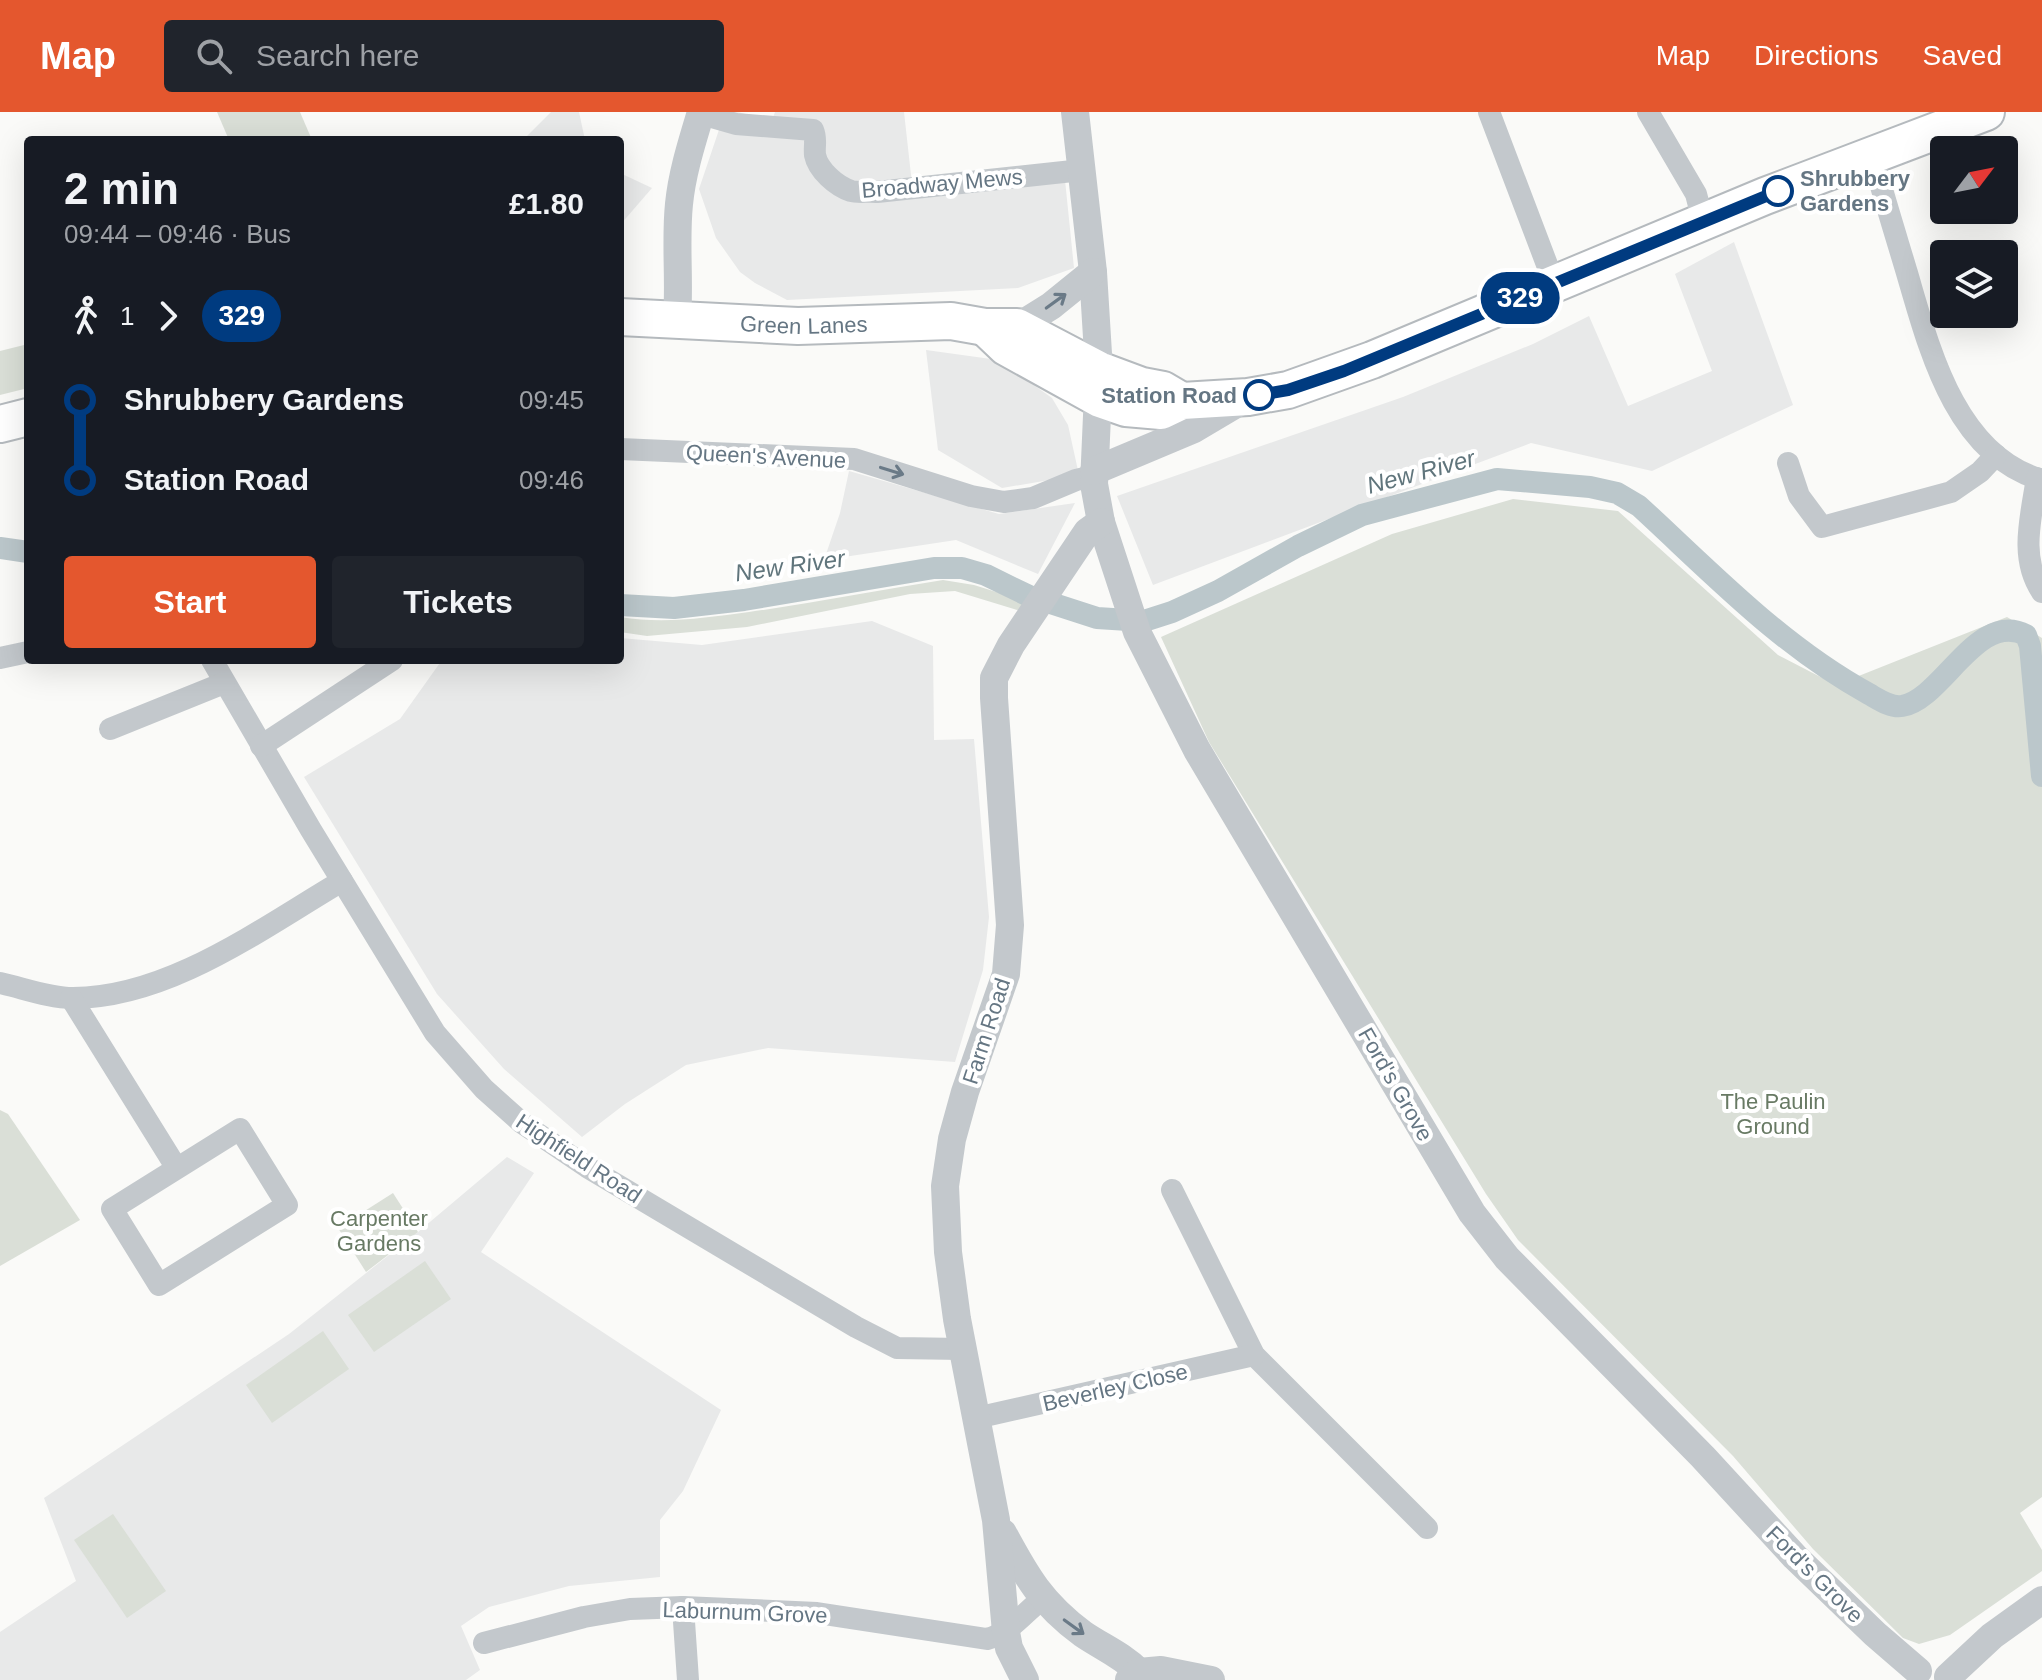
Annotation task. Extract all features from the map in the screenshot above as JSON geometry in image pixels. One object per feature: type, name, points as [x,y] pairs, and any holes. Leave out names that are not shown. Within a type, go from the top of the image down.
[{"type":"main road","name":"Green Lanes","points":[[624,317],[798,326],[951,321],[1001,327],[1100,385],[1163,390],[1182,401],[1248,397],[1316,382],[1703,221],[1986,112]]},
{"type":"main road","points":[[0,424],[24,418]]},
{"type":"street","points":[[1075,112],[1093,272],[1100,385]]},
{"type":"street","points":[[1489,112],[1554,283]]},
{"type":"street","points":[[1648,112],[1696,194],[1703,221]]},
{"type":"street","points":[[677,319],[680,286],[679,204],[701,113]]},
{"type":"street","name":"Broadway Mews","points":[[701,113],[736,124],[813,130],[818,166],[851,191],[877,192],[1082,170]]},
{"type":"street","points":[[1872,155],[1939,373],[1968,425],[1996,455],[2039,479],[2027,542],[2032,578],[2042,592]]},
{"type":"street","points":[[1001,327],[1056,302],[1093,272]]},
{"type":"street","name":"Ford's Grove","points":[[1100,385],[1093,474],[1101,522],[1132,620],[1197,750],[1472,1213],[1507,1258],[1912,1675]]},
{"type":"street","points":[[1093,474],[1194,429],[1248,397]]},
{"type":"street","name":"Queen's Avenue","points":[[624,449],[854,459],[971,496],[1004,502],[1033,498],[1093,474]]},
{"type":"street","points":[[1788,463],[1799,496],[1822,527],[1951,492],[1980,472],[1996,455]]},
{"type":"street","name":"Farm Road","points":[[1025,1680],[1009,1648],[1006,1632],[996,1520],[962,1349],[948,1252],[945,1186],[952,1139],[1006,974],[1010,925],[994,678],[1011,645],[1087,532],[1101,522]]},
{"type":"street","points":[[0,658],[24,653]]},
{"type":"street","name":"Highfield Road","points":[[214,664],[435,1033],[455,1058],[522,1123],[587,1167],[856,1327],[897,1348],[962,1349]]},
{"type":"street","points":[[261,746],[386,664]]},
{"type":"street","points":[[110,729],[224,683]]},
{"type":"street","points":[[0,983],[71,998],[105,995],[151,984],[179,974],[342,881]]},
{"type":"street","points":[[71,998],[176,1167]]},
{"type":"street","points":[[240,1129],[287,1205],[159,1285],[112,1209],[176,1167],[240,1129]]},
{"type":"street","points":[[1172,1190],[1254,1355],[1427,1528]]},
{"type":"street","name":"Beverley Close","points":[[976,1418],[1254,1355]]},
{"type":"street","name":"Farm Road","points":[[996,1520],[1028,1580],[1042,1599],[1087,1636],[1118,1654],[1134,1676]]},
{"type":"street","points":[[1006,1632],[1042,1599]]},
{"type":"street","points":[[1912,1675],[1934,1669],[1950,1678],[1992,1636],[2042,1600]]},
{"type":"street","points":[[683,1607],[688,1680]]},
{"type":"street","name":"Laburnum Grove","points":[[484,1643],[584,1617],[630,1609],[683,1607],[817,1613],[987,1639],[1006,1632]]},
{"type":"street","points":[[1134,1676],[1161,1670],[1211,1680]]},
{"type":"shaded area","points":[[551,112],[579,112],[584,136],[527,136]]},
{"type":"shaded area","points":[[725,112],[738,112],[772,121],[775,112],[904,112],[913,193],[1065,180],[1074,268],[1018,288],[787,300],[740,272],[716,238],[699,189]]},
{"type":"shaded area","points":[[624,175],[652,188],[624,220]]},
{"type":"shaded area","points":[[1734,242],[1793,405],[1652,471],[1531,443],[1153,585],[1117,496],[1403,397],[1533,344],[1589,316],[1628,406],[1712,371],[1675,274]]},
{"type":"shaded area","points":[[926,350],[991,359],[1052,398],[1068,425],[1079,475],[1002,488],[938,450]]},
{"type":"shaded area","points":[[849,471],[999,514],[1075,503],[1038,574],[956,540],[824,560],[840,513]]},
{"type":"shaded area","points":[[872,621],[933,646],[934,740],[974,739],[989,917],[983,970],[955,1062],[768,1048],[686,1065],[625,1104],[582,1137],[504,1069],[437,994],[304,777],[400,719],[439,664],[624,664],[624,638],[702,645]]},
{"type":"shaded area","points":[[507,1157],[534,1173],[481,1252],[721,1410],[683,1491],[660,1520],[660,1577],[569,1586],[489,1607],[461,1626],[480,1670],[466,1680],[0,1680],[0,1632],[76,1581],[44,1498],[289,1334]]},
{"type":"green space","points":[[217,112],[300,112],[310,136],[227,136]]},
{"type":"green space","points":[[24,345],[24,389],[0,395],[0,351]]},
{"type":"green space","name":"The Paulin Ground","points":[[1513,499],[1618,511],[1778,655],[1836,685],[2007,617],[2042,638],[2042,1497],[2020,1513],[2042,1550],[2042,1571],[1950,1635],[1919,1644],[1903,1638],[1813,1549],[1733,1456],[1518,1240],[1486,1194],[1209,742],[1161,637],[1392,534]]},
{"type":"green space","points":[[943,580],[974,585],[1028,602],[1024,612],[955,591],[910,594],[747,627],[647,636],[624,633],[624,618],[668,620],[798,605]]},
{"type":"green space","points":[[0,1110],[8,1114],[80,1220],[0,1266]]},
{"type":"green space","name":"Carpenter Gardens","points":[[393,1193],[418,1232],[366,1272],[338,1228]]},
{"type":"green space","points":[[425,1261],[451,1299],[374,1352],[348,1315]]},
{"type":"green space","points":[[323,1331],[349,1369],[272,1423],[246,1385]]},
{"type":"green space","points":[[113,1514],[166,1591],[127,1618],[74,1540]]},
{"type":"waterway","name":"New River","points":[[624,605],[674,608],[744,600],[934,568],[962,568],[986,575],[1029,596],[1097,618],[1144,621],[1218,591],[1298,546],[1362,515],[1497,479],[1590,487],[1617,493],[1639,506],[1721,582],[1806,654],[1889,704],[1902,706],[1917,700],[1961,658],[1992,635],[2008,631],[2026,635],[2030,646],[2042,776]]},
{"type":"waterway","name":"New River","points":[[0,548],[24,551]]},
{"type":"bus line","name":"329","points":[[1259,395],[1288,390],[1344,371],[1778,191]]},
{"type":"place","name":"Shrubbery Gardens","points":[[1778,191]]},
{"type":"place","name":"Station Road","points":[[1259,395]]}]
